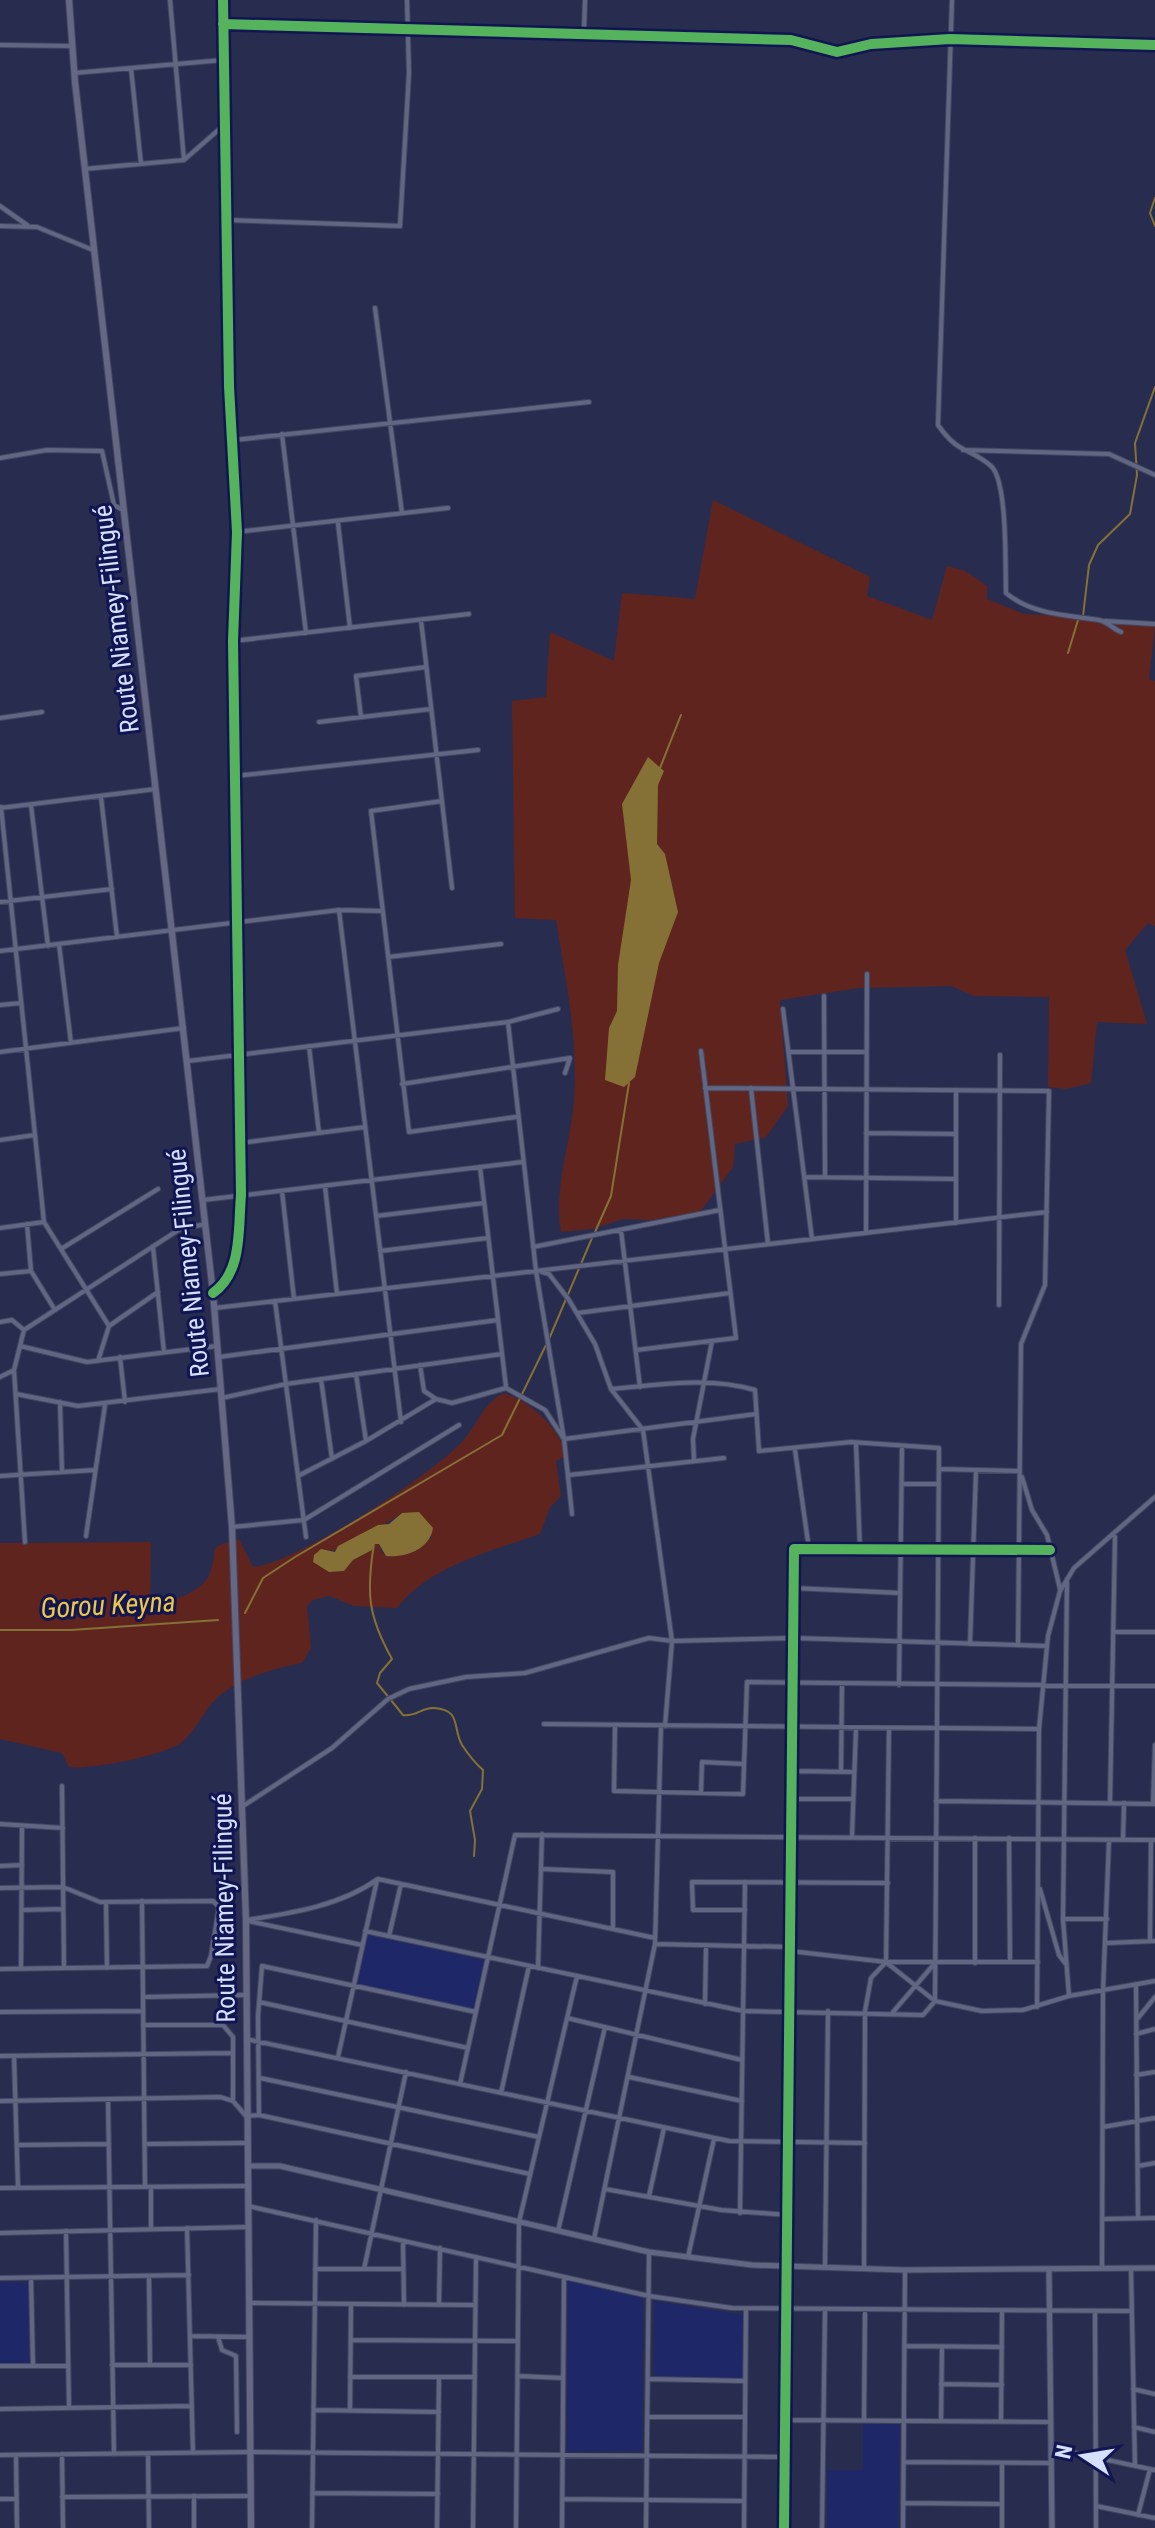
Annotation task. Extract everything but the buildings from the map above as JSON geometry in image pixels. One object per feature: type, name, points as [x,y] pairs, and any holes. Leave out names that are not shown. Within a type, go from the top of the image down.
[{"type":"main road","name":"Route Niamey-Filingué","points":[[69,0],[84,169],[215,1308],[232,1527],[246,1921],[251,2528]]},
{"type":"street","points":[[170,0],[173,65],[184,160]]},
{"type":"street","points":[[213,1293],[228,1281],[234,1270],[241,1195],[233,641],[237,532],[229,386],[223,0]]},
{"type":"street","points":[[226,220],[400,226],[409,87],[407,0]]},
{"type":"street","points":[[584,31],[585,0]]},
{"type":"street","points":[[952,0],[938,425],[952,445],[992,467],[1001,486],[1006,593],[1039,610],[1103,621],[1155,624]]},
{"type":"street","points":[[223,24],[584,31],[791,40],[837,52],[871,44],[950,39],[1155,45]]},
{"type":"street","points":[[0,45],[71,46]]},
{"type":"street","points":[[74,73],[223,60]]},
{"type":"street","points":[[131,68],[141,164]]},
{"type":"street","points":[[84,169],[184,160],[225,125]]},
{"type":"street","points":[[0,206],[29,226]]},
{"type":"street","points":[[0,226],[29,226],[57,233],[94,251]]},
{"type":"street","points":[[375,308],[402,513]]},
{"type":"street","points":[[234,440],[589,402]]},
{"type":"street","points":[[282,434],[306,633]]},
{"type":"street","points":[[0,458],[47,450],[102,451],[114,505],[124,510]]},
{"type":"street","points":[[961,450],[1109,454],[1155,475]]},
{"type":"street","points":[[237,532],[338,523],[448,508]]},
{"type":"street","points":[[338,523],[350,628]]},
{"type":"street","points":[[233,641],[469,614]]},
{"type":"street","points":[[421,620],[452,888]]},
{"type":"street","points":[[1103,621],[1121,632]]},
{"type":"street","points":[[361,717],[356,676],[426,667]]},
{"type":"street","points":[[319,722],[431,709]]},
{"type":"street","points":[[0,718],[42,712]]},
{"type":"street","points":[[235,776],[478,750]]},
{"type":"street","points":[[109,1326],[44,1222],[0,808],[156,789]]},
{"type":"street","points":[[101,796],[117,937]]},
{"type":"street","points":[[442,801],[371,811],[409,1132],[516,1117]]},
{"type":"street","points":[[31,804],[48,946]]},
{"type":"street","points":[[0,902],[112,889]]},
{"type":"street","points":[[0,951],[339,910],[383,911]]},
{"type":"street","points":[[339,910],[401,1422]]},
{"type":"street","points":[[59,944],[71,1043]]},
{"type":"street","points":[[388,957],[501,944]]},
{"type":"street","points":[[866,1233],[867,974]]},
{"type":"street","points":[[824,996],[825,1177]]},
{"type":"street","points":[[0,1005],[21,1003]]},
{"type":"street","points":[[188,1061],[508,1022],[558,1009]]},
{"type":"street","points":[[783,1009],[812,1239]]},
{"type":"street","points":[[508,1022],[516,1117],[536,1271],[564,1439],[572,1514]]},
{"type":"street","points":[[0,1052],[184,1028]]},
{"type":"street","points":[[309,1046],[319,1133]]},
{"type":"street","points":[[636,1350],[736,1338],[701,1051]]},
{"type":"street","points":[[788,1052],[866,1052]]},
{"type":"street","points":[[999,1305],[1000,1055]]},
{"type":"street","points":[[402,1084],[570,1058],[565,1073]]},
{"type":"street","points":[[705,1088],[1049,1091],[1045,1285],[1021,1344],[1018,1645]]},
{"type":"street","points":[[751,1088],[768,1244]]},
{"type":"street","points":[[956,1090],[956,1223]]},
{"type":"street","points":[[240,1143],[365,1127]]},
{"type":"street","points":[[866,1133],[956,1134]]},
{"type":"street","points":[[0,1140],[35,1135]]},
{"type":"street","points":[[203,1200],[522,1162]]},
{"type":"street","points":[[480,1167],[506,1388]]},
{"type":"street","points":[[804,1177],[956,1179]]},
{"type":"street","points":[[325,1186],[337,1294]]},
{"type":"street","points":[[61,1249],[158,1189]]},
{"type":"street","points":[[282,1191],[294,1299]]},
{"type":"street","points":[[376,1216],[484,1203]]},
{"type":"street","points":[[533,1247],[720,1210]]},
{"type":"street","points":[[215,1308],[1047,1212]]},
{"type":"street","points":[[0,1228],[44,1222]]},
{"type":"street","points":[[27,1224],[31,1271],[55,1310]]},
{"type":"street","points":[[25,1542],[14,1370],[24,1330],[180,1229],[206,1224]]},
{"type":"street","points":[[621,1230],[640,1387]]},
{"type":"street","points":[[380,1251],[488,1238]]},
{"type":"street","points":[[153,1247],[164,1352]]},
{"type":"street","points":[[0,1274],[31,1271]]},
{"type":"street","points":[[536,1271],[549,1274],[577,1313],[595,1344],[611,1389],[643,1430],[672,1641],[659,1791],[655,1941],[648,1991],[594,2239]]},
{"type":"street","points":[[98,1361],[109,1326],[158,1292]]},
{"type":"street","points":[[577,1313],[730,1293]]},
{"type":"street","points":[[275,1301],[306,1537]]},
{"type":"street","points":[[0,1322],[12,1320],[24,1330]]},
{"type":"street","points":[[218,1357],[498,1320]]},
{"type":"street","points":[[694,1461],[696,1423],[712,1341]]},
{"type":"street","points":[[20,1346],[87,1362],[217,1346]]},
{"type":"street","points":[[222,1398],[286,1384],[502,1354]]},
{"type":"street","points":[[120,1357],[125,1402]]},
{"type":"street","points":[[420,1365],[424,1391],[436,1399],[452,1403],[506,1388],[545,1410],[564,1439]]},
{"type":"street","points":[[0,1377],[14,1370]]},
{"type":"street","points":[[356,1374],[366,1441]]},
{"type":"street","points":[[321,1379],[332,1459]]},
{"type":"street","points":[[365,1931],[743,2011],[865,2011],[923,2015],[935,2001],[938,1993],[935,1963],[939,1448],[856,1443],[759,1451],[755,1390],[726,1382],[704,1381],[611,1389]]},
{"type":"street","points":[[16,1394],[60,1402],[105,1405],[221,1389]]},
{"type":"street","points":[[298,1476],[401,1422],[436,1399]]},
{"type":"street","points":[[60,1402],[62,1472]]},
{"type":"street","points":[[86,1536],[105,1405]]},
{"type":"street","points":[[564,1439],[756,1414]]},
{"type":"street","points":[[232,1527],[304,1520],[459,1425]]},
{"type":"street","points":[[856,1443],[860,1550]]},
{"type":"street","points":[[899,1685],[902,1446]]},
{"type":"street","points":[[795,1450],[809,1549]]},
{"type":"street","points":[[569,1475],[724,1458]]},
{"type":"street","points":[[939,1469],[1020,1471]]},
{"type":"street","points":[[0,1476],[95,1470]]},
{"type":"street","points":[[970,1644],[976,1470]]},
{"type":"street","points":[[1020,1471],[1050,1550],[1060,1591]]},
{"type":"street","points":[[902,1484],[939,1484]]},
{"type":"street","points":[[1037,2007],[1040,1993],[1037,1839],[1039,1729],[1047,1646],[1060,1591],[1067,1579],[1081,1561],[1115,1535],[1155,1497]]},
{"type":"street","points":[[1110,1803],[1115,1535]]},
{"type":"street","points":[[784,2528],[794,1549],[1050,1550]]},
{"type":"street","points":[[1067,1579],[1063,1919],[1069,1996]]},
{"type":"street","points":[[793,1588],[900,1593]]},
{"type":"street","points":[[1113,1632],[1155,1632]]},
{"type":"street","points":[[243,1806],[332,1748],[388,1699],[409,1689],[466,1677],[525,1673],[649,1638],[672,1641],[793,1638],[1047,1646]]},
{"type":"street","points":[[615,1725],[614,1791],[743,1794],[747,1682],[1155,1686]]},
{"type":"street","points":[[841,1772],[842,1684]]},
{"type":"street","points":[[544,1724],[1039,1729]]},
{"type":"street","points":[[852,1837],[856,1728]]},
{"type":"street","points":[[864,2269],[865,2011],[871,1978],[886,1962],[889,1728]]},
{"type":"street","points":[[936,1801],[1154,1804],[1155,1745]]},
{"type":"street","points":[[701,1793],[702,1762],[744,1764]]},
{"type":"street","points":[[792,1771],[854,1772]]},
{"type":"street","points":[[62,1786],[64,1968]]},
{"type":"street","points":[[792,1799],[853,1799]]},
{"type":"street","points":[[1123,1840],[1124,1803]]},
{"type":"street","points":[[0,1824],[22,1828],[63,1828]]},
{"type":"street","points":[[21,1969],[22,1828]]},
{"type":"street","points":[[538,1968],[542,1834]]},
{"type":"street","points":[[460,2084],[515,1835],[1153,1840],[1152,1941],[1107,1943]]},
{"type":"street","points":[[975,1838],[975,1963]]},
{"type":"street","points":[[1009,1838],[1010,1962]]},
{"type":"street","points":[[1102,2267],[1103,1991],[1109,1840]]},
{"type":"street","points":[[0,1866],[22,1865]]},
{"type":"street","points":[[541,1869],[613,1872],[613,1929]]},
{"type":"street","points":[[246,1921],[300,1911],[355,1893],[378,1879],[613,1929],[655,1941],[791,1949],[886,1962],[1038,1962]]},
{"type":"street","points":[[338,2057],[378,1879]]},
{"type":"street","points":[[745,1910],[692,1908],[692,1882],[888,1883]]},
{"type":"street","points":[[740,2213],[745,1882]]},
{"type":"street","points":[[1038,1883],[1059,1955],[1066,1964]]},
{"type":"street","points":[[389,1936],[401,1884]]},
{"type":"street","points":[[0,1888],[63,1887],[106,1902],[213,1901],[219,1907],[207,1966],[0,1969]]},
{"type":"street","points":[[142,1901],[145,2144],[151,2229]]},
{"type":"street","points":[[106,1902],[107,1968]]},
{"type":"street","points":[[22,1910],[64,1909]]},
{"type":"street","points":[[1063,1919],[1107,1919]]},
{"type":"street","points":[[246,1921],[362,1945]]},
{"type":"street","points":[[705,2004],[706,1945]]},
{"type":"street","points":[[886,1962],[935,2001],[982,2011],[1037,2007],[1069,1996],[1155,1981]]},
{"type":"street","points":[[893,2012],[935,1963]]},
{"type":"street","points":[[259,2115],[259,2002],[263,1966],[476,2012]]},
{"type":"street","points":[[501,2093],[529,1966]]},
{"type":"street","points":[[516,2528],[519,2222],[577,1976]]},
{"type":"street","points":[[1136,1985],[1138,2218]]},
{"type":"street","points":[[143,1997],[245,1995]]},
{"type":"street","points":[[1136,2020],[1155,1997]]},
{"type":"street","points":[[259,2002],[468,2048]]},
{"type":"street","points":[[0,2012],[143,2011]]},
{"type":"street","points":[[825,2267],[828,2011]]},
{"type":"street","points":[[567,2018],[742,2060]]},
{"type":"street","points":[[143,2025],[223,2025],[233,2037],[233,2101]]},
{"type":"street","points":[[558,2231],[605,2027]]},
{"type":"street","points":[[1136,2034],[1155,2029]]},
{"type":"street","points":[[245,2039],[714,2139],[741,2143],[865,2143]]},
{"type":"street","points":[[0,2056],[233,2053]]},
{"type":"street","points":[[14,2056],[18,2188]]},
{"type":"street","points":[[364,2269],[406,2072]]},
{"type":"street","points":[[1136,2075],[1155,2072]]},
{"type":"street","points":[[259,2077],[539,2137]]},
{"type":"street","points":[[629,2077],[742,2101]]},
{"type":"street","points":[[0,2101],[204,2096],[233,2101],[246,2116],[259,2115],[530,2174]]},
{"type":"street","points":[[108,2099],[114,2454]]},
{"type":"street","points":[[1103,2127],[1155,2118]]},
{"type":"street","points":[[649,2197],[664,2128]]},
{"type":"street","points":[[688,2257],[714,2139]]},
{"type":"street","points":[[145,2144],[247,2143]]},
{"type":"street","points":[[17,2145],[109,2144]]},
{"type":"street","points":[[1137,2166],[1155,2163]]},
{"type":"street","points":[[248,2166],[280,2166],[649,2252],[688,2257],[905,2270],[1155,2268]]},
{"type":"street","points":[[0,2188],[248,2186]]},
{"type":"street","points":[[604,2189],[740,2213],[788,2215]]},
{"type":"street","points":[[248,2206],[649,2296],[746,2309],[1132,2311]]},
{"type":"street","points":[[1103,2219],[1155,2218]]},
{"type":"street","points":[[312,2528],[316,2220]]},
{"type":"street","points":[[0,2233],[248,2227]]},
{"type":"street","points":[[187,2228],[193,2453]]},
{"type":"street","points":[[66,2231],[69,2407]]},
{"type":"street","points":[[403,2241],[404,2305]]},
{"type":"street","points":[[439,2305],[440,2248]]},
{"type":"street","points":[[646,2528],[649,2252]]},
{"type":"street","points":[[473,2528],[476,2257]]},
{"type":"street","points":[[1131,2268],[1135,2466]]},
{"type":"street","points":[[315,2269],[403,2269]]},
{"type":"street","points":[[903,2528],[905,2270]]},
{"type":"street","points":[[1049,2270],[1052,2528]]},
{"type":"street","points":[[0,2278],[189,2275]]},
{"type":"street","points":[[149,2276],[150,2365]]},
{"type":"street","points":[[562,2528],[564,2277]]},
{"type":"street","points":[[31,2278],[33,2366]]},
{"type":"street","points":[[250,2303],[476,2305]]},
{"type":"street","points":[[350,2411],[351,2304]]},
{"type":"street","points":[[744,2528],[746,2309]]},
{"type":"street","points":[[822,2528],[825,2310]]},
{"type":"street","points":[[864,2420],[865,2310]]},
{"type":"street","points":[[1095,2311],[1096,2528]]},
{"type":"street","points":[[1001,2421],[1003,2312]]},
{"type":"street","points":[[190,2336],[250,2337]]},
{"type":"street","points":[[218,2337],[222,2350],[236,2356],[237,2432]]},
{"type":"street","points":[[351,2340],[518,2341]]},
{"type":"street","points":[[905,2346],[1002,2347]]},
{"type":"street","points":[[941,2421],[942,2346]]},
{"type":"street","points":[[112,2365],[191,2365]]},
{"type":"street","points":[[0,2366],[68,2366]]},
{"type":"street","points":[[518,2376],[563,2378]]},
{"type":"street","points":[[350,2377],[475,2377]]},
{"type":"street","points":[[437,2528],[439,2377]]},
{"type":"street","points":[[648,2379],[746,2381]]},
{"type":"street","points":[[941,2384],[1002,2385]]},
{"type":"street","points":[[1133,2389],[1155,2394]]},
{"type":"street","points":[[0,2409],[191,2406]]},
{"type":"street","points":[[314,2410],[439,2412]]},
{"type":"street","points":[[647,2417],[745,2417]]},
{"type":"street","points":[[785,2420],[1051,2422]]},
{"type":"street","points":[[1134,2427],[1155,2432]]},
{"type":"street","points":[[1051,2448],[1152,2470],[1138,2515]]},
{"type":"street","points":[[0,2455],[313,2452],[784,2457]]},
{"type":"street","points":[[148,2453],[149,2528]]},
{"type":"street","points":[[62,2454],[63,2528]]},
{"type":"street","points":[[16,2455],[17,2528]]},
{"type":"street","points":[[904,2462],[1051,2463]]},
{"type":"street","points":[[1002,2463],[1002,2528]]},
{"type":"street","points":[[313,2493],[438,2494]]},
{"type":"street","points":[[194,2496],[194,2528]]},
{"type":"street","points":[[62,2497],[251,2496]]},
{"type":"street","points":[[0,2499],[16,2499]]},
{"type":"street","points":[[562,2499],[744,2501]]},
{"type":"street","points":[[903,2503],[1002,2504]]},
{"type":"street","points":[[1096,2506],[1155,2518]]},
{"type":"shaded area","points":[[713,500],[870,577],[867,596],[932,620],[947,566],[965,571],[987,586],[987,599],[1024,614],[1111,619],[1155,626],[1149,679],[1155,681],[1155,926],[1148,923],[1125,950],[1147,1024],[1097,1022],[1091,1083],[1066,1089],[1048,1087],[1049,997],[974,996],[951,986],[859,988],[780,1000],[788,1106],[766,1137],[735,1144],[733,1167],[700,1212],[651,1220],[623,1219],[592,1229],[561,1232],[560,1186],[575,1086],[573,1039],[556,920],[515,918],[512,701],[546,697],[550,632],[614,661],[622,593],[695,599]]},
{"type":"shaded area","points":[[648,757],[664,771],[658,785],[657,844],[665,854],[678,912],[659,963],[635,1077],[624,1087],[605,1080],[609,1028],[617,1011],[618,965],[631,880],[622,804]]},
{"type":"shaded area","points":[[504,1393],[534,1410],[557,1435],[568,1455],[556,1461],[561,1496],[550,1507],[540,1534],[443,1571],[410,1593],[397,1608],[354,1606],[329,1596],[313,1600],[307,1606],[311,1648],[302,1663],[257,1675],[225,1691],[182,1742],[161,1752],[93,1766],[69,1767],[62,1753],[0,1739],[0,1543],[151,1542],[150,1605],[175,1599],[193,1592],[206,1580],[215,1550],[221,1545],[239,1539],[253,1567],[299,1551],[362,1516],[445,1457],[461,1443],[485,1409]],"holes":[[[402,1513],[432,1537],[421,1546],[403,1552],[382,1553],[379,1544],[374,1544],[372,1550],[353,1560],[344,1571],[329,1572],[328,1550],[336,1551],[338,1546]]]},
{"type":"shaded area","points":[[419,1512],[433,1528],[427,1542],[416,1551],[386,1556],[379,1544],[374,1544],[372,1550],[353,1560],[344,1571],[329,1572],[313,1562],[314,1555],[321,1549],[335,1552],[338,1546],[378,1525],[389,1524],[402,1513]]},
{"type":"shaded area","points":[[368,1935],[484,1960],[473,2009],[357,1985]]},
{"type":"shaded area","points":[[568,2281],[643,2298],[642,2451],[567,2451]]},
{"type":"shaded area","points":[[0,2282],[28,2283],[29,2363],[0,2363]]},
{"type":"shaded area","points":[[654,2301],[743,2315],[742,2379],[654,2377]]},
{"type":"shaded area","points":[[863,2423],[900,2424],[898,2528],[827,2528],[827,2470],[863,2470]]},
{"type":"waterway","points":[[1155,198],[1150,213],[1155,226]]},
{"type":"waterway","points":[[1083,616],[1089,565],[1098,545],[1130,514],[1137,475],[1135,443],[1155,387]]},
{"type":"waterway","points":[[1068,653],[1078,620]]},
{"type":"waterway","points":[[660,768],[681,715]]},
{"type":"waterway","points":[[595,1232],[611,1196],[629,1083]]},
{"type":"waterway","points":[[549,1339],[592,1238]]},
{"type":"waterway","points":[[245,1613],[263,1578],[502,1435],[546,1345]]},
{"type":"waterway","points":[[374,1544],[371,1604],[378,1630],[392,1659],[380,1673],[377,1683],[403,1715],[430,1708],[443,1709],[453,1716],[462,1745],[483,1770],[482,1789],[470,1811],[475,1840],[474,1856]]},
{"type":"waterway","name":"Gorou Keyna","points":[[0,1630],[71,1630],[218,1620]]},
{"type":"cycle path","points":[[213,1293],[223,1284],[234,1261],[241,1195],[233,641],[237,532],[229,386],[223,0]]},
{"type":"cycle path","points":[[223,24],[791,40],[837,52],[871,44],[950,39],[1155,45]]},
{"type":"cycle path","points":[[784,2528],[794,1549],[1050,1550]]}]
